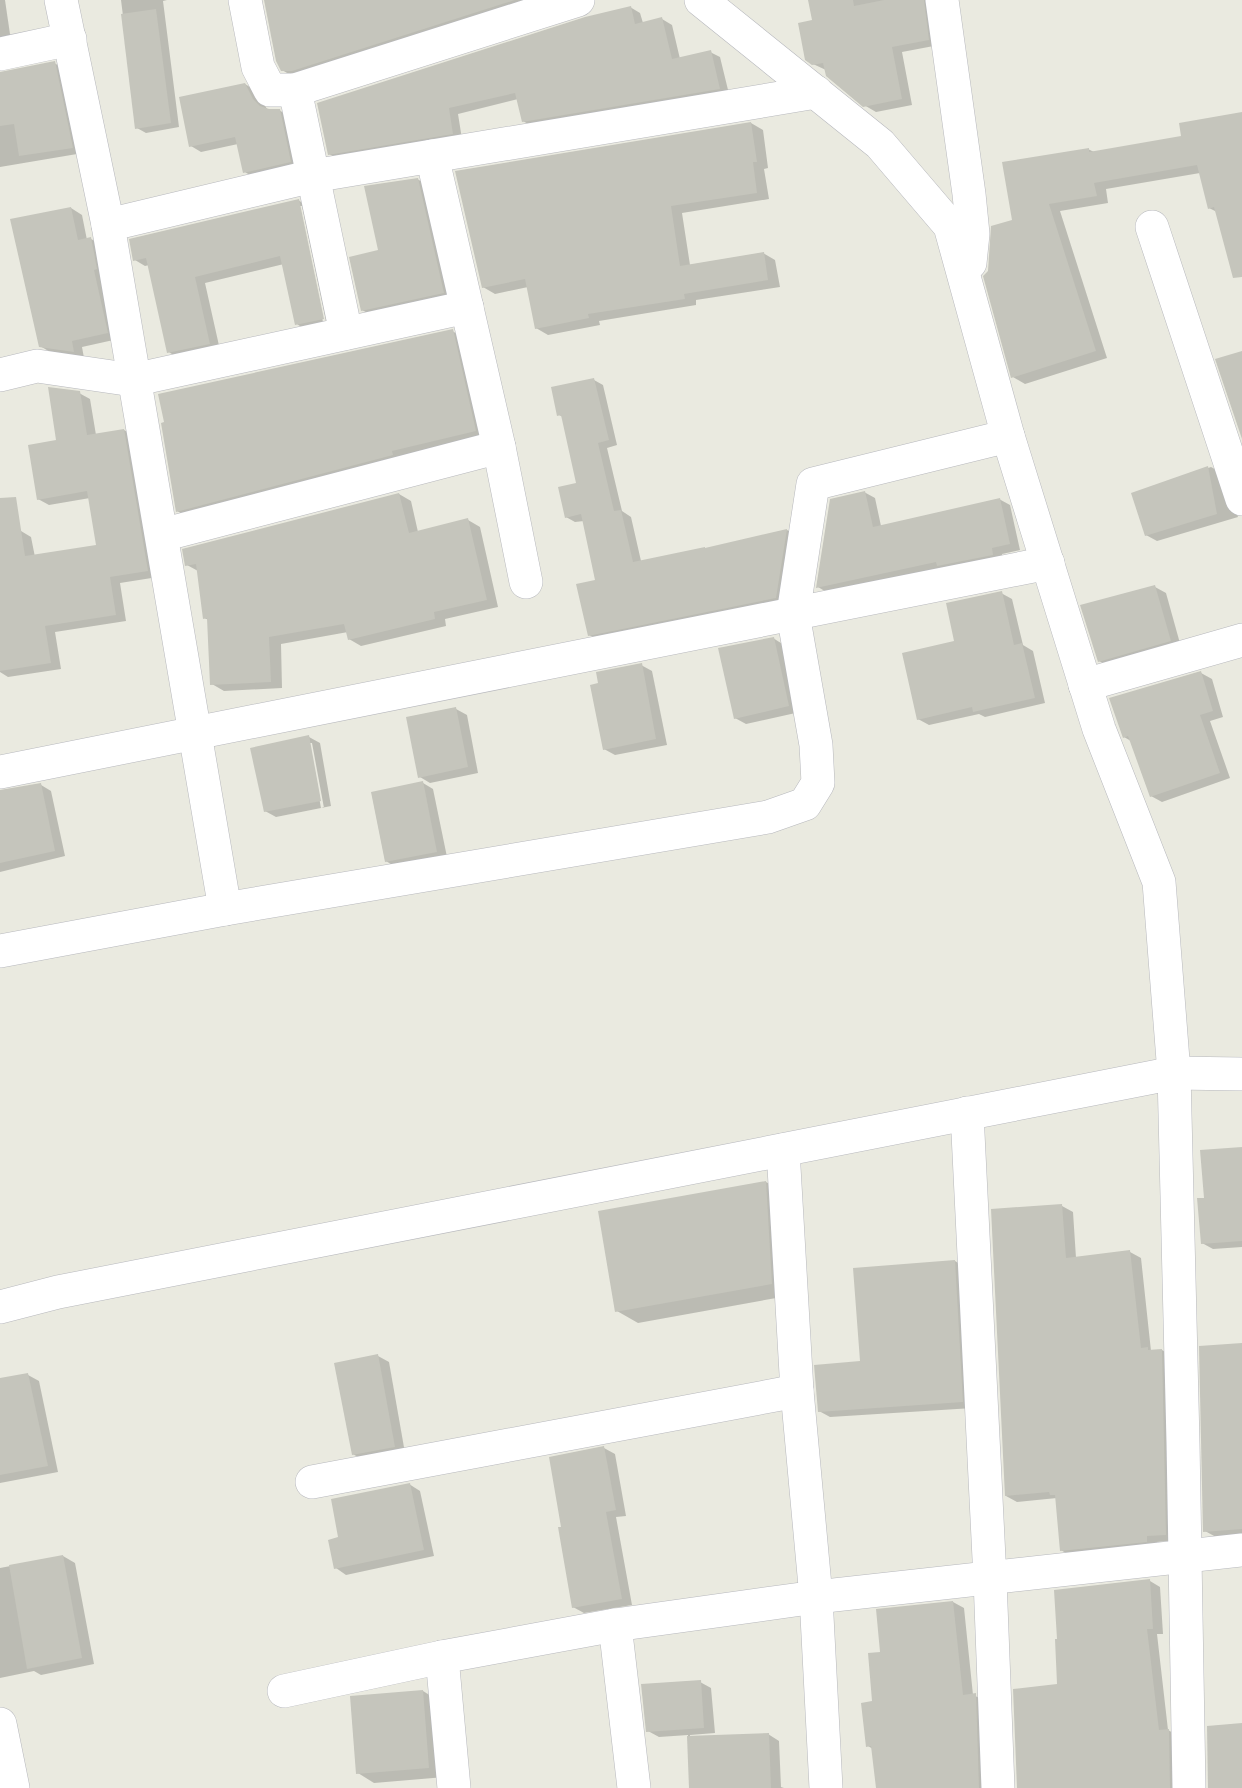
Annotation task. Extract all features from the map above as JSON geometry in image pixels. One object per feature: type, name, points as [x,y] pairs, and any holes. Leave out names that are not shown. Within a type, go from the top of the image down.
[{"type":"street","points":[[61,0],[108,225],[225,909]]},
{"type":"street","points":[[245,0],[258,66],[270,90],[295,90],[578,0]]},
{"type":"street","points":[[701,0],[880,144],[950,226],[1008,436],[1099,729],[1159,882],[1174,1073],[1189,1788]]},
{"type":"street","points":[[942,0],[973,234],[968,291]]},
{"type":"street","points":[[0,54],[70,39]]},
{"type":"street","points":[[295,90],[346,333]]},
{"type":"street","points":[[108,225],[313,176],[816,92]]},
{"type":"street","points":[[432,156],[499,447],[526,582]]},
{"type":"street","points":[[1152,226],[1242,499]]},
{"type":"street","points":[[0,375],[37,366],[133,380],[467,307]]},
{"type":"street","points":[[0,951],[225,909],[768,817],[804,804],[818,783],[816,745],[793,614],[813,484],[1008,436]]},
{"type":"street","points":[[162,535],[499,447]]},
{"type":"street","points":[[0,772],[1047,563]]},
{"type":"street","points":[[1085,685],[1242,640]]},
{"type":"street","points":[[0,1307],[58,1292],[1174,1073],[1242,1074]]},
{"type":"street","points":[[967,1113],[998,1788]]},
{"type":"street","points":[[783,1150],[797,1391],[816,1597],[826,1788]]},
{"type":"street","points":[[312,1482],[797,1391]]},
{"type":"street","points":[[284,1691],[442,1657],[615,1625],[816,1597],[1242,1550]]},
{"type":"street","points":[[615,1625],[634,1788]]},
{"type":"street","points":[[442,1657],[454,1788]]},
{"type":"street","points":[[0,1724],[13,1788]]},
{"type":"building","points":[[264,0],[515,0],[292,71],[281,71],[276,61]]},
{"type":"building","points":[[808,0],[853,0],[854,6],[884,0],[924,0],[929,40],[892,47],[902,99],[863,107],[826,76],[823,63],[812,65],[805,60],[798,23],[812,20]]},
{"type":"building","points":[[631,6],[635,24],[662,17],[672,59],[711,50],[720,89],[522,122],[515,93],[449,108],[453,134],[328,155],[317,103],[585,17]]},
{"type":"building","points":[[156,9],[171,123],[135,129],[121,14]]},
{"type":"building","points":[[55,61],[73,148],[19,156],[14,124],[0,126],[0,72]]},
{"type":"building","points":[[245,83],[253,99],[260,106],[280,109],[291,162],[243,173],[235,137],[189,147],[179,97]]},
{"type":"building","points":[[1242,112],[1242,277],[1233,278],[1214,207],[1208,209],[1197,165],[1094,183],[1097,196],[1049,204],[1096,351],[1011,378],[983,276],[988,271],[991,226],[1012,220],[1002,162],[1089,148],[1089,152],[1181,136],[1179,123]]},
{"type":"building","points":[[751,122],[757,162],[753,162],[757,193],[671,206],[680,266],[764,252],[768,280],[684,294],[685,299],[588,314],[589,318],[535,329],[525,279],[482,288],[455,171]]},
{"type":"building","points":[[418,178],[444,293],[361,311],[349,257],[378,250],[364,186]]},
{"type":"building","points":[[299,199],[324,319],[295,325],[280,256],[195,277],[210,344],[167,353],[146,258],[133,261],[129,239]]},
{"type":"building","points":[[71,207],[78,240],[91,237],[97,269],[94,270],[108,333],[72,341],[74,352],[39,347],[10,219]]},
{"type":"building","points":[[453,329],[476,431],[392,451],[393,455],[176,512],[158,394]]},
{"type":"building","points":[[1242,351],[1242,439],[1215,359]]},
{"type":"building","points":[[594,378],[609,440],[598,443],[614,511],[621,510],[633,562],[787,529],[776,598],[588,636],[576,584],[595,580],[581,514],[565,518],[558,487],[576,483],[561,415],[557,416],[551,387]]},
{"type":"building","points":[[48,387],[80,391],[87,435],[124,429],[148,571],[110,577],[116,615],[45,626],[51,663],[0,671],[0,498],[16,497],[25,556],[96,545],[87,491],[37,500],[28,445],[56,440]]},
{"type":"building","points":[[1208,466],[1217,514],[1145,536],[1131,493]]},
{"type":"building","points":[[865,491],[873,527],[1000,498],[1010,544],[992,548],[993,555],[937,566],[936,562],[816,588],[830,499]]},
{"type":"building","points":[[399,493],[409,533],[468,518],[487,600],[434,612],[435,619],[348,640],[344,624],[269,637],[271,682],[210,685],[207,618],[203,619],[196,564],[185,566],[182,549]]},
{"type":"building","points":[[1155,585],[1171,641],[1098,662],[1080,605]]},
{"type":"building","points":[[1002,591],[1014,645],[1022,643],[1035,698],[973,712],[972,707],[917,720],[902,653],[954,641],[946,603]]},
{"type":"building","points":[[774,637],[789,706],[734,719],[718,648]]},
{"type":"building","points":[[642,663],[656,739],[603,750],[590,685],[598,683],[596,672]]},
{"type":"building","points":[[1201,671],[1213,711],[1200,715],[1220,773],[1150,797],[1128,736],[1123,738],[1109,698]]},
{"type":"building","points":[[456,707],[468,767],[418,778],[406,717]]},
{"type":"building","points":[[309,735],[321,801],[264,812],[250,748]]},
{"type":"building","points":[[423,781],[437,852],[385,862],[371,792]]},
{"type":"building","points":[[41,783],[55,851],[0,863],[0,790]]},
{"type":"building","points":[[1242,1147],[1242,1241],[1201,1244],[1197,1198],[1204,1198],[1200,1150]]},
{"type":"building","points":[[766,1181],[772,1284],[615,1312],[598,1211]]},
{"type":"building","points":[[1062,1204],[1066,1258],[1130,1250],[1141,1348],[1162,1349],[1166,1535],[1147,1536],[1147,1542],[1060,1551],[1055,1495],[1050,1495],[1049,1492],[1005,1496],[991,1209]]},
{"type":"building","points":[[955,1260],[963,1402],[818,1412],[814,1365],[860,1361],[853,1268]]},
{"type":"building","points":[[1242,1343],[1242,1529],[1203,1532],[1199,1346]]},
{"type":"building","points":[[378,1354],[395,1447],[352,1455],[334,1363]]},
{"type":"building","points":[[28,1373],[48,1466],[0,1475],[0,1378]]},
{"type":"building","points":[[604,1446],[616,1510],[606,1512],[622,1599],[572,1608],[549,1457]]},
{"type":"building","points":[[410,1483],[424,1550],[334,1569],[328,1540],[338,1537],[331,1499]]},
{"type":"building","points":[[63,1555],[82,1658],[27,1669],[9,1565]]},
{"type":"building","points":[[1150,1579],[1153,1629],[1147,1629],[1159,1730],[1169,1729],[1170,1788],[1017,1788],[1013,1689],[1057,1684],[1054,1590]]},
{"type":"building","points":[[953,1601],[963,1695],[976,1693],[979,1788],[876,1788],[871,1746],[866,1747],[861,1703],[872,1701],[868,1653],[880,1652],[876,1609]]},
{"type":"building","points":[[701,1680],[704,1728],[646,1732],[641,1684]]},
{"type":"building","points":[[423,1690],[429,1768],[356,1774],[350,1696]]},
{"type":"building","points":[[1242,1723],[1242,1788],[1208,1788],[1207,1726]]},
{"type":"building","points":[[769,1733],[771,1788],[689,1788],[687,1736]]}]
